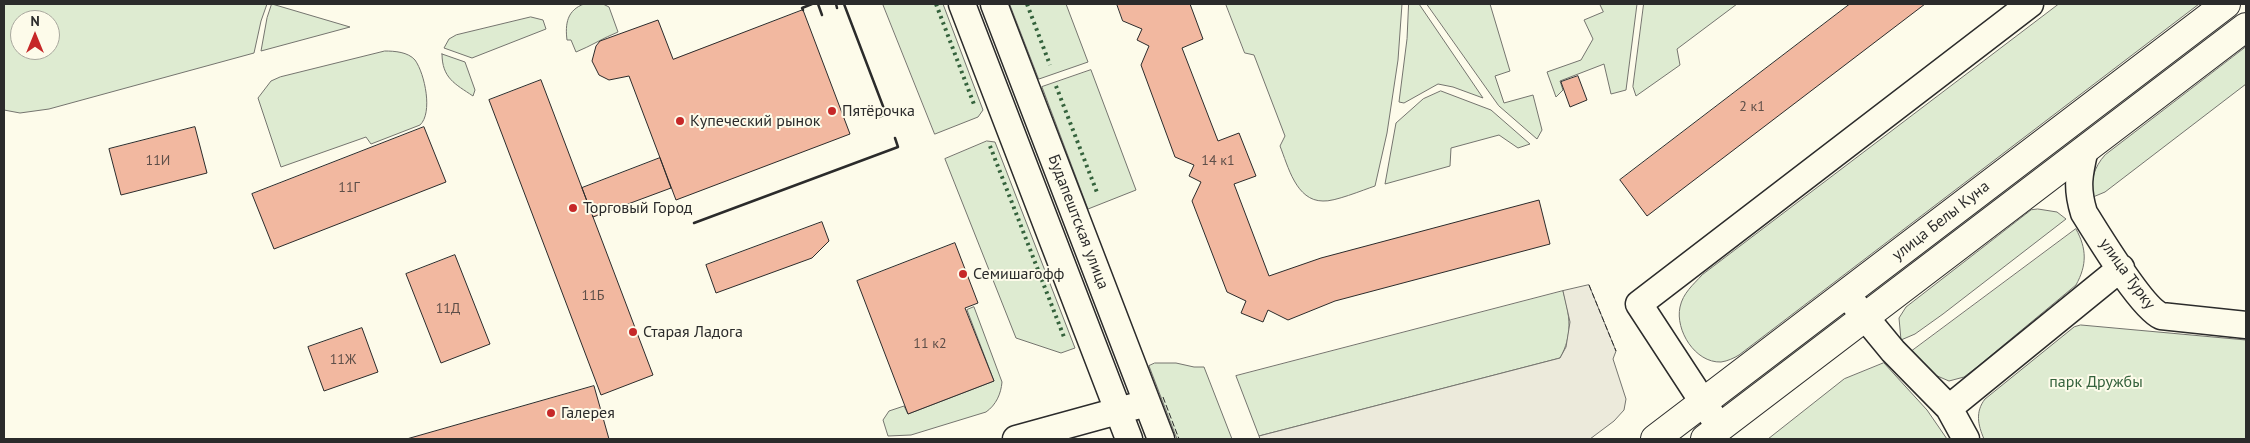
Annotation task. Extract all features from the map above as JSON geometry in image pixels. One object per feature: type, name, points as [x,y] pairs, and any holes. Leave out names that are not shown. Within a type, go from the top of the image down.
[{"type":"street","name":"Будапештская улица","points":[[962,4],[1129,439]]},
{"type":"street","name":"Будапештская улица","points":[[994,4],[1161,439]]},
{"type":"street","points":[[1712,434],[1703,403],[1639,304],[2030,4]]},
{"type":"street","name":"улица Белы Куна","points":[[1655,439],[2226,4]]},
{"type":"street","name":"улица Белы Куна","points":[[1712,434],[2246,27]]},
{"type":"street","name":"улица Турку","points":[[2086,150],[2078,178],[2079,198],[2084,213],[2153,313],[2161,316],[2246,325]]},
{"type":"street","points":[[1949,408],[2121,268]]},
{"type":"street","points":[[1846,294],[1893,351],[1949,408],[1966,439]]},
{"type":"street","points":[[1016,439],[1118,412],[1147,401]]},
{"type":"green space","points":[[4,4],[267,4],[254,53],[49,109],[20,113],[4,110]]},
{"type":"green space","points":[[272,4],[350,27],[261,51],[267,18]]},
{"type":"green space","points":[[584,4],[603,4],[609,7],[618,32],[576,52],[571,40],[567,40],[566,28],[568,18],[574,10]]},
{"type":"green space","points":[[883,4],[943,4],[983,110],[978,117],[935,134]]},
{"type":"green space","points":[[1010,4],[1066,4],[1088,62],[1039,79]]},
{"type":"green space","points":[[1226,4],[1402,4],[1398,60],[1387,133],[1375,186],[1328,201],[1314,199],[1300,189],[1294,181],[1280,146],[1285,136],[1254,55],[1245,53]]},
{"type":"green space","points":[[1409,4],[1419,4],[1483,98],[1453,87],[1438,84],[1404,103],[1399,102],[1407,39]]},
{"type":"green space","points":[[1427,4],[1490,4],[1510,71],[1495,76],[1504,103],[1533,95],[1542,130],[1537,139],[1499,106]]},
{"type":"green space","points":[[1600,4],[1637,4],[1626,90],[1611,94],[1604,64],[1560,81],[1563,90],[1556,97],[1547,72],[1581,60],[1593,39],[1584,20],[1603,12]]},
{"type":"green space","points":[[1644,4],[1737,4],[1677,49],[1680,65],[1636,96],[1633,87]]},
{"type":"green space","points":[[2059,4],[2199,4],[1739,355],[1721,362],[1712,361],[1695,351],[1684,335],[1679,316],[1681,302],[1686,293],[1702,275]]},
{"type":"green space","points":[[531,17],[543,20],[546,29],[472,58],[444,48],[449,39],[456,35]]},
{"type":"green space","points":[[2246,47],[2246,84],[2105,192],[2093,197],[2092,185],[2094,174],[2098,164],[2105,155]]},
{"type":"green space","points":[[385,51],[409,55],[419,66],[427,103],[424,119],[420,125],[371,144],[366,137],[281,167],[258,98],[271,81],[280,77]]},
{"type":"green space","points":[[442,54],[465,62],[475,90],[473,96],[455,84],[447,75],[444,69]]},
{"type":"green space","points":[[1091,70],[1136,190],[1088,209],[1042,87]]},
{"type":"green space","points":[[1441,91],[1491,110],[1530,144],[1518,148],[1499,135],[1451,148],[1450,166],[1385,184],[1396,123],[1423,99]]},
{"type":"green space","points":[[987,141],[995,142],[1075,348],[1061,353],[1016,338],[945,159]]},
{"type":"green space","points":[[2038,209],[2057,212],[2066,219],[1943,314],[1915,334],[1901,340],[1899,318],[1906,307],[2031,210]]},
{"type":"green space","points":[[2076,229],[2084,250],[2084,264],[2076,285],[1964,377],[1949,381],[1935,375],[1912,351]]},
{"type":"green space","points":[[1563,291],[1569,317],[1569,333],[1560,358],[1259,436],[1236,376]]},
{"type":"green space","points":[[974,307],[1002,382],[995,403],[986,412],[911,435],[888,436],[883,420],[889,411],[904,406],[908,414],[994,381],[967,310]]},
{"type":"green space","name":"парк Дружбы","points":[[2081,325],[2246,340],[2246,439],[1984,439],[1980,429],[1979,414],[1985,399],[2074,327]]},
{"type":"green space","points":[[1155,363],[1176,363],[1204,367],[1232,439],[1177,439],[1149,366]]},
{"type":"green space","points":[[1884,363],[1927,410],[1947,439],[1768,439],[1844,379]]},
{"type":"shaded area","points":[[1589,285],[1616,351],[1613,359],[1626,399],[1624,410],[1614,421],[1590,439],[1260,439],[1259,436],[1560,358],[1566,347],[1570,322],[1563,291]]},
{"type":"building","points":[[1117,4],[1190,4],[1203,39],[1182,48],[1218,141],[1239,133],[1256,176],[1234,184],[1269,276],[1321,258],[1539,200],[1550,244],[1335,301],[1288,320],[1268,310],[1263,322],[1241,313],[1246,301],[1227,292],[1192,201],[1201,182],[1189,176],[1194,165],[1175,157],[1141,65],[1149,46],[1137,40],[1142,29],[1123,21]]},
{"type":"building","points":[[1850,4],[1925,4],[1647,216],[1620,180]]},
{"type":"building","points":[[803,10],[850,134],[676,200],[629,76],[609,80],[599,75],[592,61],[596,46],[600,41],[658,20],[673,59]]},
{"type":"building","points":[[1578,76],[1587,100],[1570,107],[1561,82]]},
{"type":"building","points":[[541,80],[653,375],[601,395],[489,100]]},
{"type":"building","points":[[195,127],[207,173],[121,195],[109,149]]},
{"type":"building","points":[[424,127],[446,182],[274,249],[252,194]]},
{"type":"building","points":[[660,158],[671,188],[593,217],[582,188]]},
{"type":"building","points":[[822,222],[829,241],[812,258],[716,293],[706,265]]},
{"type":"building","points":[[955,243],[978,303],[965,308],[994,381],[908,414],[857,281]]},
{"type":"building","points":[[455,255],[490,344],[441,363],[406,274]]},
{"type":"building","points":[[362,328],[378,372],[324,391],[308,347]]},
{"type":"building","name":"Галерея","points":[[594,386],[609,439],[407,439]]},
{"type":"hedge","points":[[936,4],[975,107]]},
{"type":"hedge","points":[[1027,4],[1050,65]]},
{"type":"hedge","points":[[1056,86],[1098,195]]},
{"type":"hedge","points":[[990,146],[1064,337]]},
{"type":"fence","points":[[1589,285],[1616,351]]},
{"type":"fence","points":[[1163,397],[1179,439]]},
{"type":"wall","points":[[803,10],[802,8],[812,4]]},
{"type":"wall","points":[[818,4],[822,15]]},
{"type":"wall","points":[[836,4],[837,8]]},
{"type":"wall","points":[[844,4],[886,114],[876,118]]},
{"type":"wall","points":[[694,223],[898,147],[895,138]]},
{"type":"place","name":"Пятёрочка","points":[[832,111]]},
{"type":"place","name":"Купеческий рынок","points":[[680,121]]},
{"type":"place","name":"Торговый Город","points":[[573,208]]},
{"type":"place","name":"Семишагофф","points":[[963,274]]},
{"type":"place","name":"Старая Ладога","points":[[633,332]]},
{"type":"place","name":"Галерея","points":[[551,413]]}]
